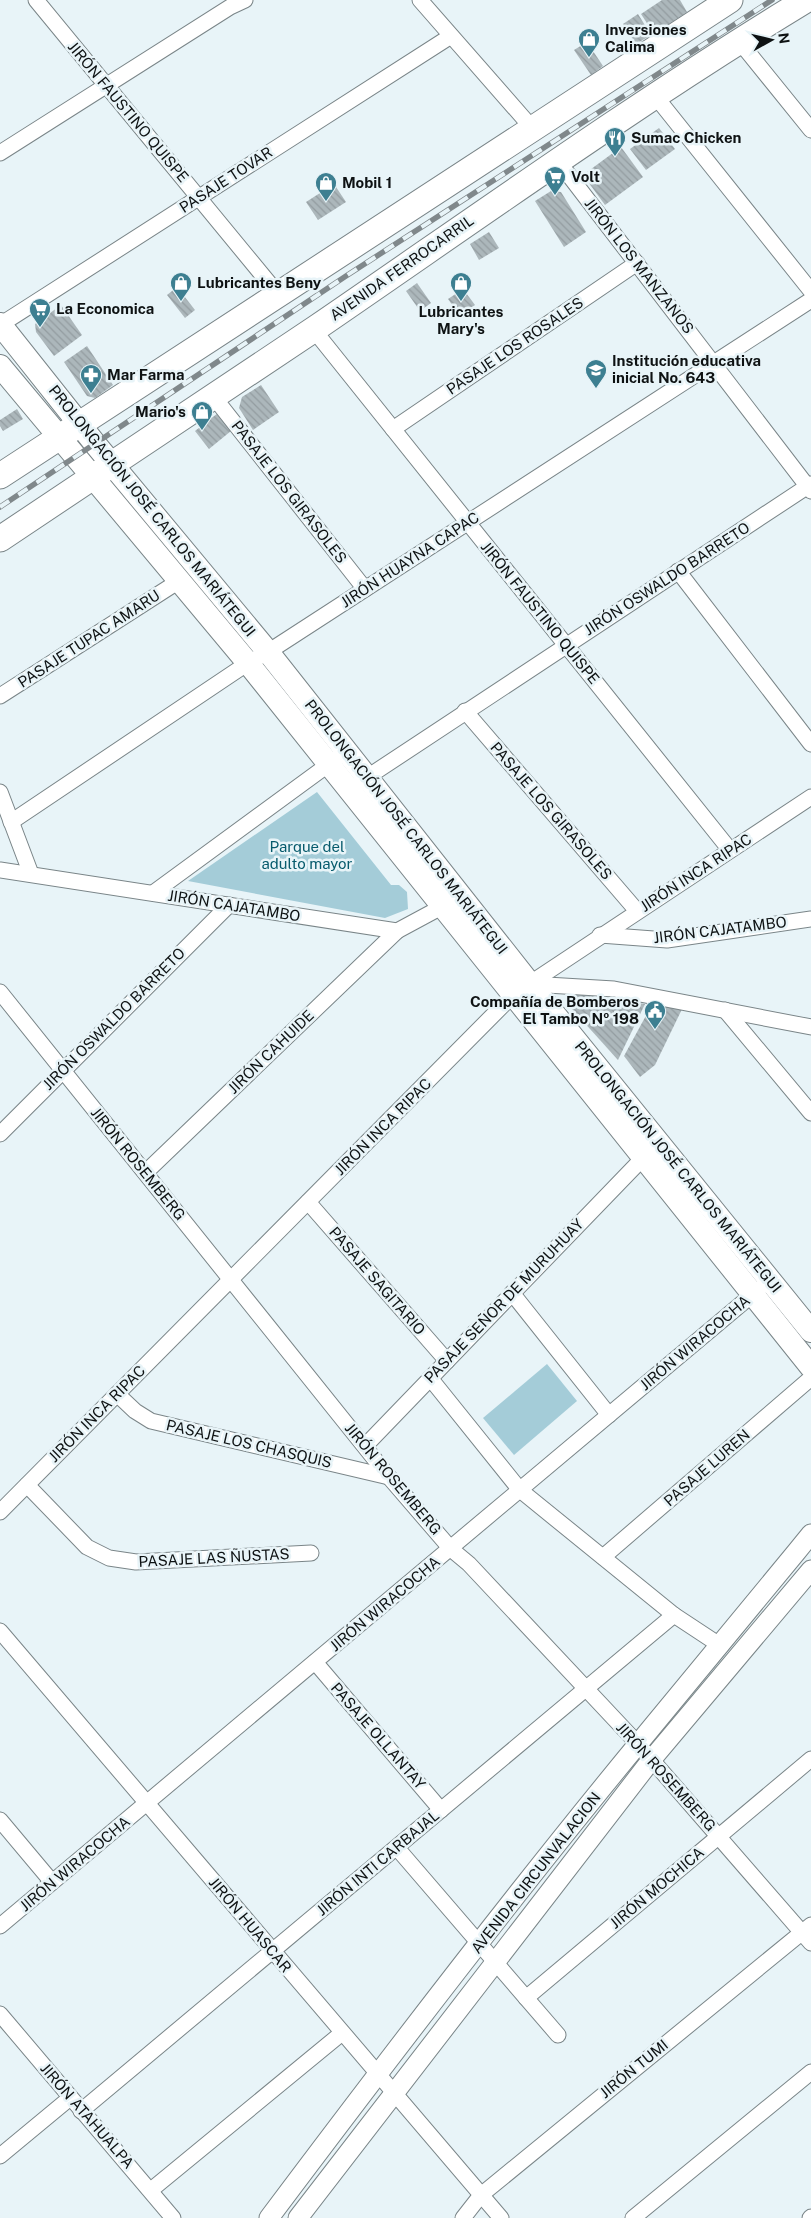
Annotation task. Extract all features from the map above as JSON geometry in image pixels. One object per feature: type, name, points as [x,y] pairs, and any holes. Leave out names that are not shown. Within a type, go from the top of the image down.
[{"type":"main road","name":"AVENIDA FERROCARRIL","points":[[0,539],[313,329],[558,161],[739,41],[806,0]]},
{"type":"main road","points":[[0,476],[533,129],[719,3]]},
{"type":"main road","name":"PROLONGACIÓN JOSÉ CARLOS MARIÁTEGUI","points":[[0,324],[69,430],[102,470],[268,652],[346,752],[356,784]]},
{"type":"main road","name":"PROLONGACIÓN JOSÉ CARLOS MARIÁTEGUI","points":[[0,366],[69,430]]},
{"type":"main road","name":"PROLONGACIÓN JOSÉ CARLOS MARIÁTEGUI","points":[[102,470],[179,581],[328,765],[356,784],[762,1287],[811,1367]]},
{"type":"main road","name":"PROLONGACIÓN JOSÉ CARLOS MARIÁTEGUI","points":[[522,989],[644,1157],[762,1287],[811,1331]]},
{"type":"street","name":"JIRÓN FAUSTINO QUISPE","points":[[36,0],[278,294]]},
{"type":"street","points":[[0,153],[230,7],[245,0]]},
{"type":"street","points":[[420,0],[533,129]]},
{"type":"street","name":"PASAJE TOVAR","points":[[0,324],[451,36]]},
{"type":"street","points":[[739,41],[811,130]]},
{"type":"street","points":[[656,97],[811,291]]},
{"type":"street","name":"JIRÓN LOS MANZANOS","points":[[558,161],[810,487]]},
{"type":"street","name":"PASAJE LOS ROSALES","points":[[393,429],[637,263]]},
{"type":"street","name":"JIRÓN HUAYNA CAPAC","points":[[11,822],[248,664],[811,300]]},
{"type":"street","name":"JIRÓN FAUSTINO QUISPE","points":[[313,329],[730,850]]},
{"type":"street","name":"PASAJE LOS GIRASOLES","points":[[213,396],[365,589]]},
{"type":"street","name":"JIRÓN OSWALDO BARRETO","points":[[356,784],[678,571],[810,487]]},
{"type":"street","points":[[678,571],[811,744]]},
{"type":"street","name":"PASAJE TUPAC AMARU","points":[[0,696],[179,581]]},
{"type":"street","name":"PASAJE LOS GIRASOLES","points":[[465,711],[637,911]]},
{"type":"street","points":[[154,893],[346,752]]},
{"type":"street","points":[[0,792],[32,874]]},
{"type":"street","name":"JIRÓN INCA RIPAC","points":[[0,1512],[522,989],[600,935],[811,797]]},
{"type":"street","name":"JIRÓN CAJATAMBO","points":[[0,870],[397,931]]},
{"type":"street","points":[[397,931],[451,901]]},
{"type":"street","name":"JIRÓN OSWALDO BARRETO","points":[[0,1134],[229,905]]},
{"type":"street","name":"JIRÓN CAJATAMBO","points":[[600,935],[667,940],[811,919]]},
{"type":"street","name":"JIRÓN CAHUIDE","points":[[146,1172],[397,931]]},
{"type":"street","points":[[522,989],[614,989],[811,1027]]},
{"type":"street","name":"JIRÓN ROSEMBERG","points":[[0,992],[389,1477],[451,1549],[468,1564],[587,1689],[808,1933]]},
{"type":"street","points":[[725,1010],[811,1113]]},
{"type":"street","name":"PASAJE SEÑOR DE MURUHUAY","points":[[364,1446],[644,1157]]},
{"type":"street","name":"PASAJE SAGITARIO","points":[[308,1202],[447,1361]]},
{"type":"street","name":"JIRÓN WIRACOCHA","points":[[0,1926],[762,1287]]},
{"type":"street","points":[[512,1293],[609,1415]]},
{"type":"street","points":[[430,1378],[520,1490],[674,1616],[721,1646]]},
{"type":"street","name":"PASAJE LUREN","points":[[603,1557],[811,1378]]},
{"type":"street","name":"PASAJE LOS CHASQUIS","points":[[117,1394],[135,1412],[151,1421],[389,1477]]},
{"type":"street","name":"PASAJE LAS ÑUSTAS","points":[[27,1485],[87,1547],[110,1558],[136,1562],[311,1553]]},
{"type":"street","name":"AVENIDA CIRCUNVALACION","points":[[269,2218],[377,2074],[480,1943],[638,1744],[721,1646],[811,1534]]},
{"type":"street","name":"AVENIDA CIRCUNVALACION","points":[[298,2218],[652,1759],[811,1570]]},
{"type":"street","name":"JIRÓN INTI CARBAJAL","points":[[81,2111],[674,1616]]},
{"type":"street","name":"JIRÓN HUASCAR","points":[[0,1631],[501,2218]]},
{"type":"street","name":"PASAJE OLLANTAY","points":[[315,1662],[441,1810]]},
{"type":"street","name":"JIRÓN MOCHICA","points":[[526,1998],[811,1759]]},
{"type":"street","points":[[0,1820],[52,1882]]},
{"type":"street","points":[[397,1848],[558,2035]]},
{"type":"street","name":"JIRÓN TUMI","points":[[463,2218],[481,2194],[808,1933]]},
{"type":"street","name":"JIRÓN ATAHUALPA","points":[[0,2014],[173,2218]]},
{"type":"street","points":[[151,2190],[342,2034]]},
{"type":"street","points":[[633,2218],[811,2072]]},
{"type":"street","points":[[0,2156],[70,2098]]},
{"type":"green space","name":"Parque del adulto mayor","points":[[317,792],[391,885],[399,885],[407,892],[408,909],[385,918],[188,881]]},
{"type":"green space","points":[[547,1364],[577,1401],[514,1455],[483,1418]]},
{"type":"building","points":[[662,0],[680,0],[687,12],[654,34],[641,14]]},
{"type":"building","points":[[638,14],[651,35],[636,44],[623,24]]},
{"type":"building","name":"Inversiones Calima","points":[[587,42],[603,66],[591,75],[574,50]]},
{"type":"building","points":[[659,128],[675,149],[646,170],[630,149]]},
{"type":"building","points":[[621,147],[643,177],[605,205],[583,175]]},
{"type":"building","name":"Mobil 1","points":[[334,184],[346,202],[318,220],[306,202]]},
{"type":"building","points":[[551,191],[561,192],[586,232],[564,247],[535,201]]},
{"type":"building","points":[[489,232],[499,248],[479,260],[470,244]]},
{"type":"building","points":[[417,283],[431,303],[420,311],[406,291]]},
{"type":"building","name":"Lubricantes Beny","points":[[177,287],[195,310],[185,318],[167,295]]},
{"type":"building","name":"Lubricantes Mary's","points":[[463,289],[475,305],[460,316],[448,299]]},
{"type":"building","points":[[61,305],[82,335],[54,356],[36,332],[35,324]]},
{"type":"building","points":[[87,346],[113,385],[95,398],[87,396],[64,362]]},
{"type":"building","points":[[261,385],[279,412],[253,430],[239,408],[242,397]]},
{"type":"building","points":[[17,409],[23,419],[3,431],[0,426],[0,420]]},
{"type":"building","points":[[218,413],[231,431],[209,449],[195,431]]},
{"type":"building","points":[[576,994],[645,1004],[618,1060],[572,1009]]},
{"type":"building","name":"Compañía de Bomberos El Tambo Nº 198","points":[[655,999],[684,1005],[655,1065],[640,1077],[624,1056]]},
{"type":"railway","points":[[0,507],[346,276],[772,0]]},
{"type":"place","name":"Inversiones Calima","points":[[589,58]]},
{"type":"place","name":"Sumac Chicken","points":[[615,157]]},
{"type":"place","name":"Volt","points":[[555,196]]},
{"type":"place","name":"Mobil 1","points":[[326,202]]},
{"type":"place","name":"Lubricantes Beny","points":[[181,302]]},
{"type":"place","name":"Lubricantes Mary's","points":[[461,302]]},
{"type":"place","name":"La Economica","points":[[40,328]]},
{"type":"place","name":"Institución educativa inicial No. 643","points":[[596,389]]},
{"type":"place","name":"Mar Farma","points":[[91,394]]},
{"type":"place","name":"Mario's","points":[[202,431]]},
{"type":"place","name":"Compañía de Bomberos El Tambo Nº 198","points":[[655,1030]]}]
